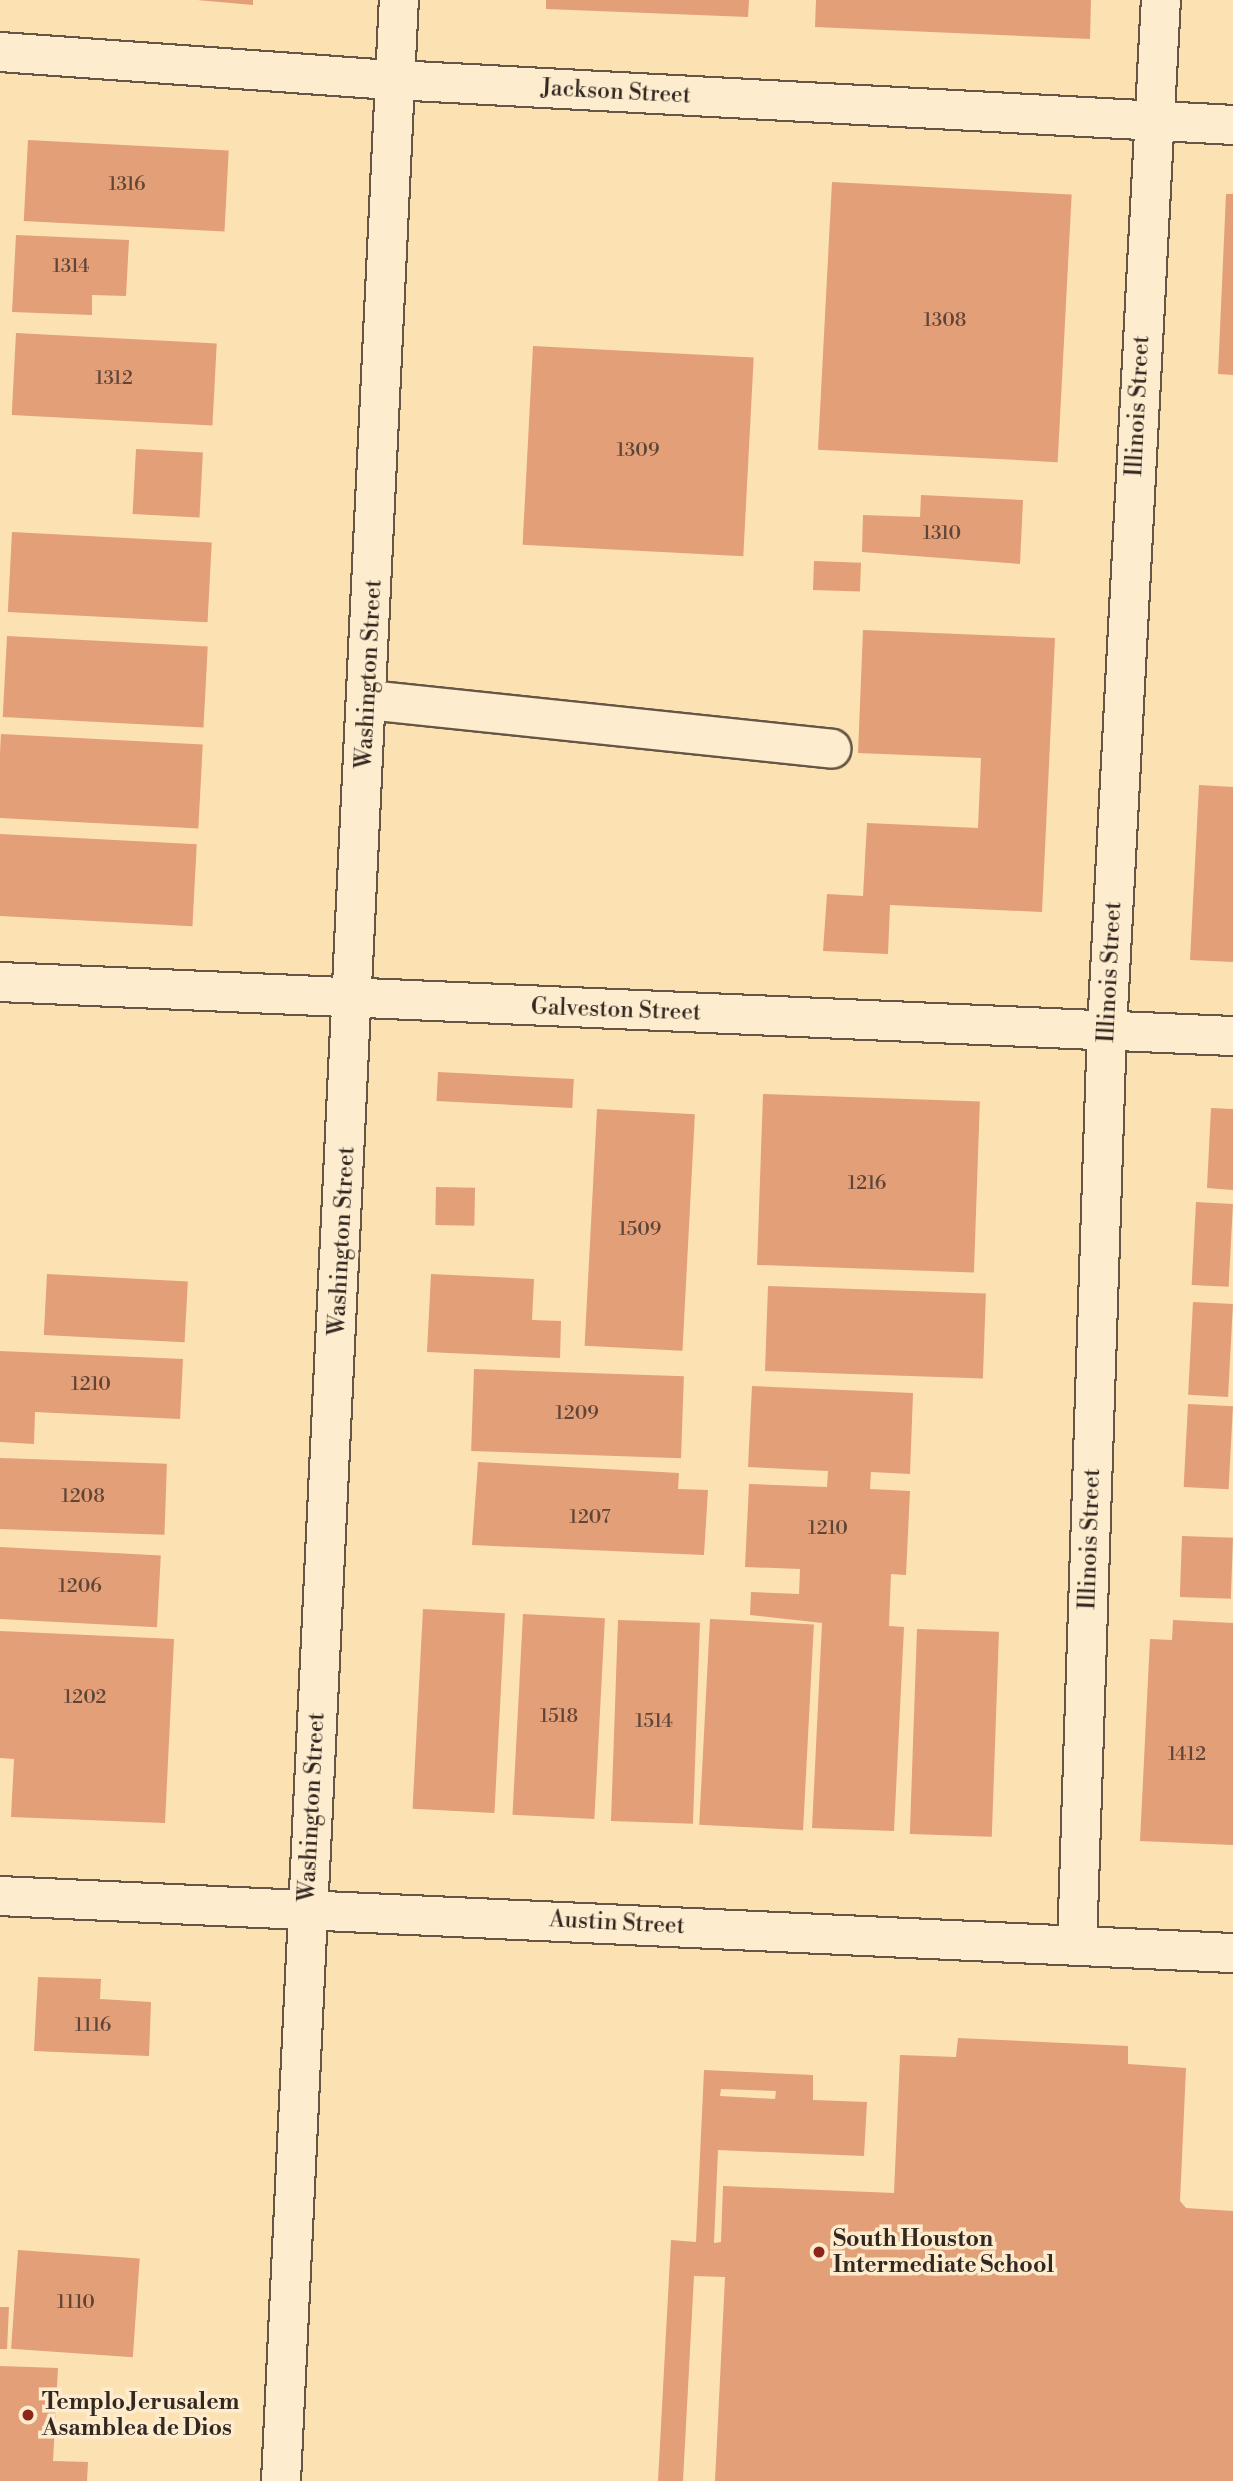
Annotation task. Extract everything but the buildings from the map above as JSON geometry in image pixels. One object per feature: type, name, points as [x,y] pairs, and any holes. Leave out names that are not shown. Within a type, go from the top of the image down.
[{"type":"street","name":"Washington Street","points":[[281,2481],[306,1909],[354,1000],[399,0]]},
{"type":"street","name":"Illinois Street","points":[[1077,1946],[1107,1029],[1160,0]]},
{"type":"street","name":"Jackson Street","points":[[0,52],[395,80],[1233,125]]},
{"type":"street","points":[[368,700],[831,749]]},
{"type":"street","name":"Galveston Street","points":[[0,982],[354,1000],[1233,1036]]},
{"type":"street","name":"Austin Street","points":[[0,1896],[1233,1953]]},
{"type":"place","name":"South Houston Intermediate School","points":[[819,2252]]},
{"type":"place","name":"Templo Jerusalem Asamblea de Dios","points":[[28,2415]]}]
